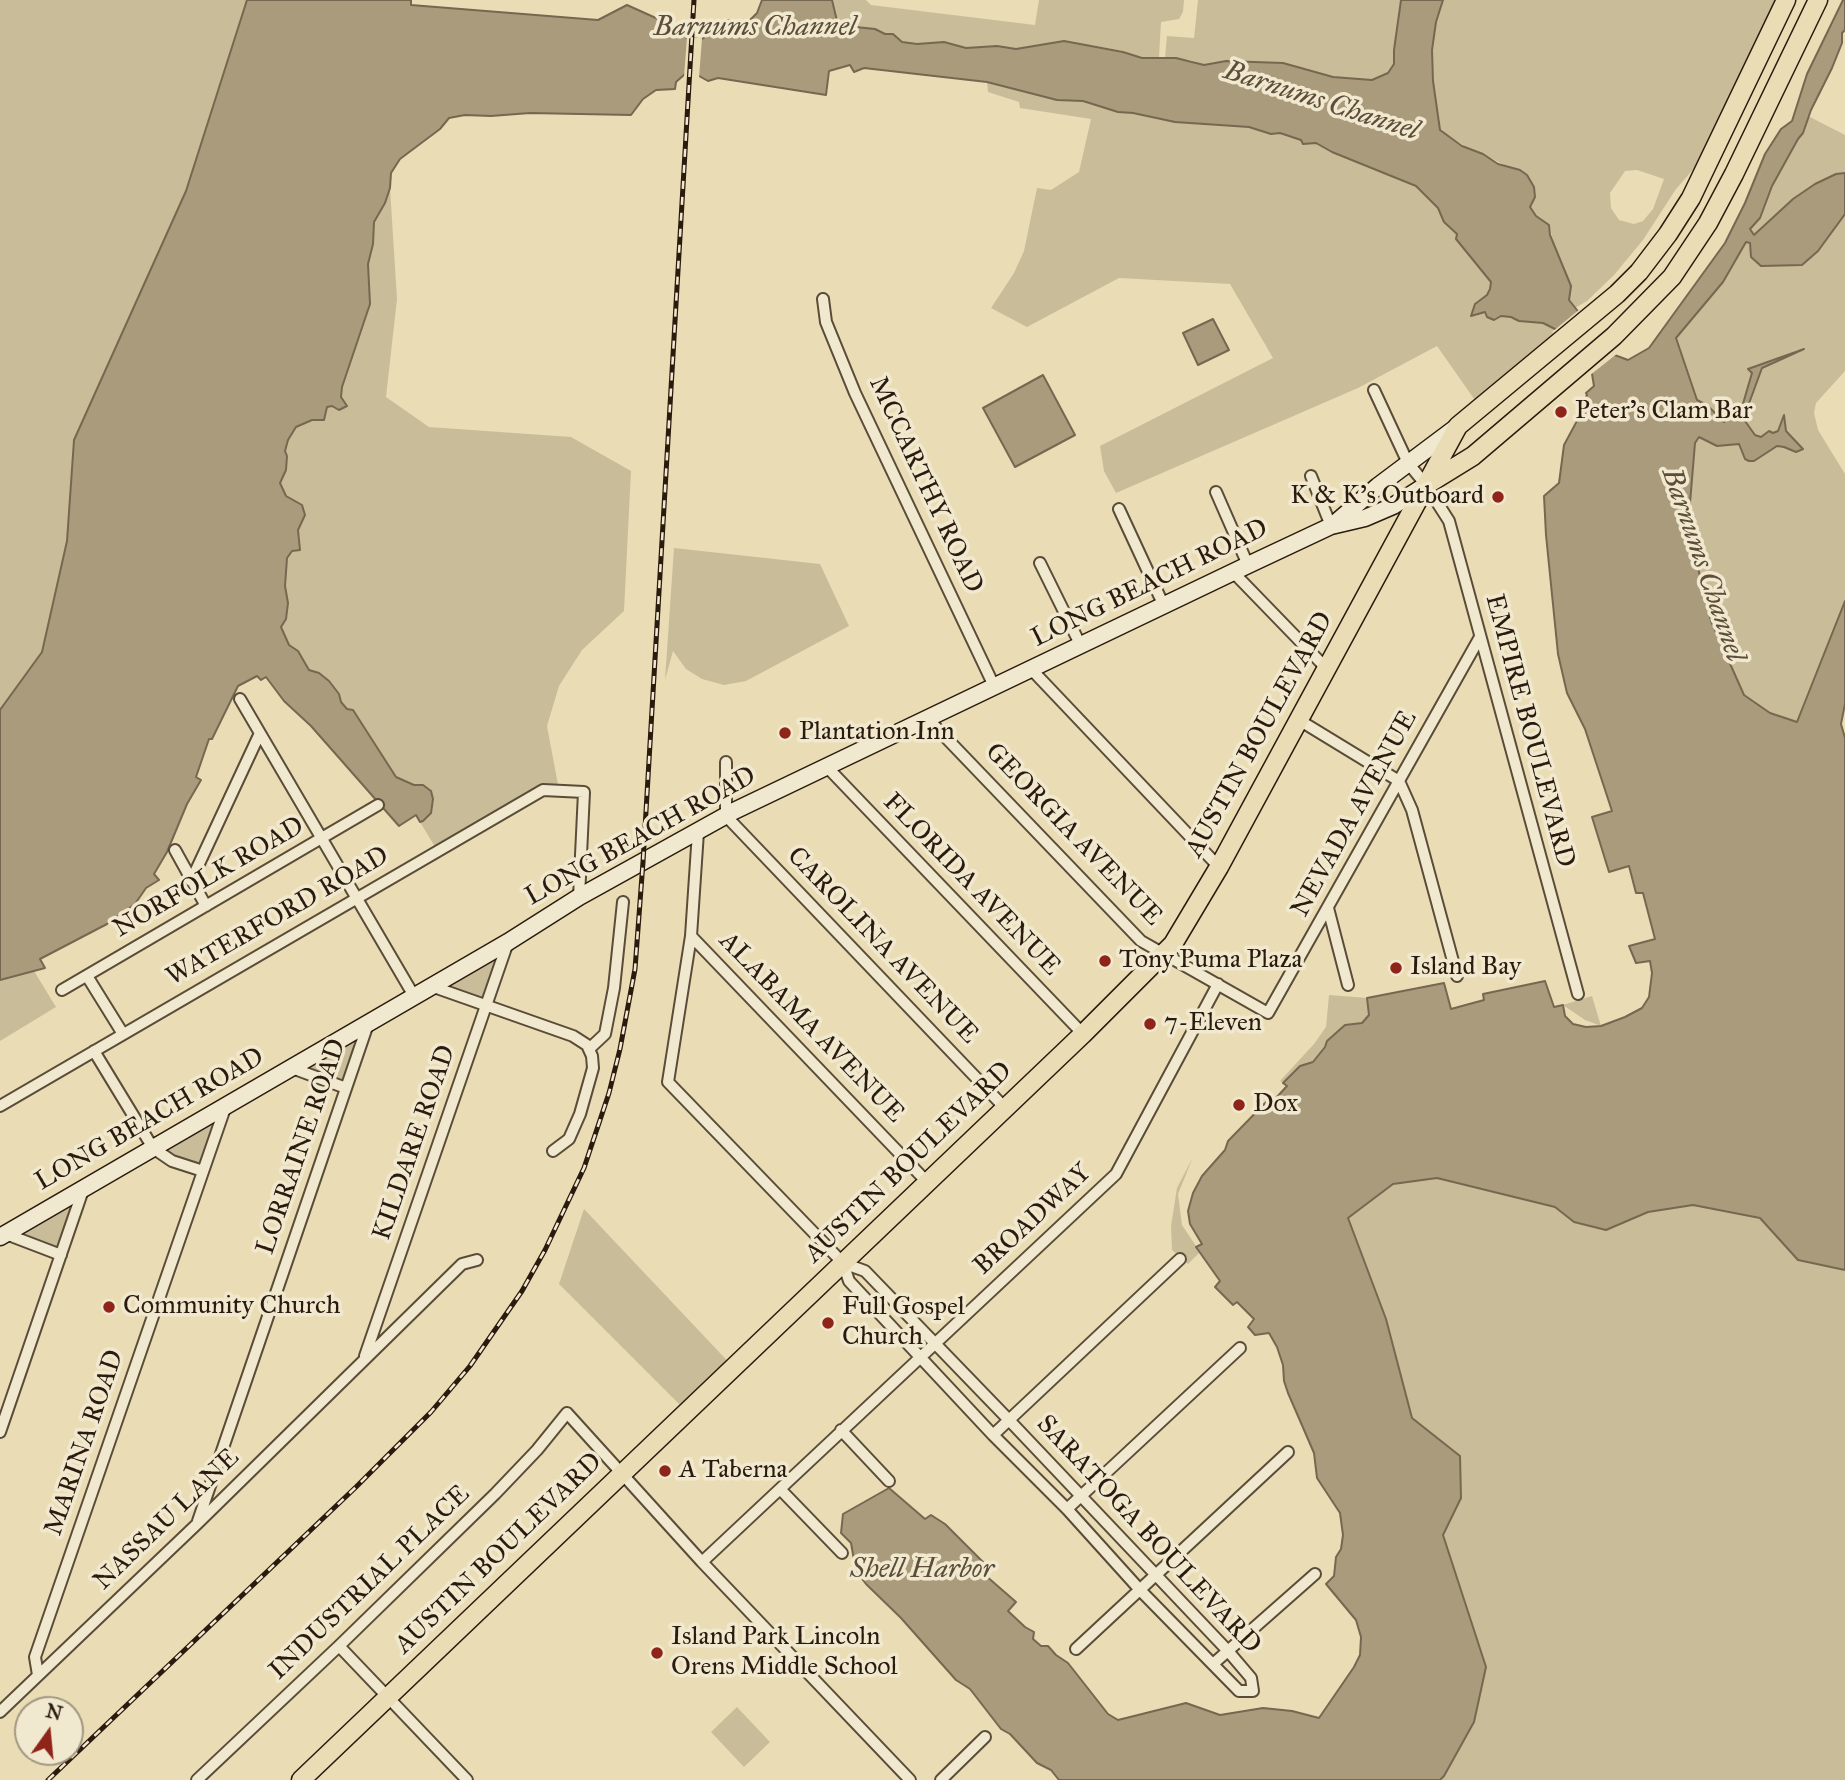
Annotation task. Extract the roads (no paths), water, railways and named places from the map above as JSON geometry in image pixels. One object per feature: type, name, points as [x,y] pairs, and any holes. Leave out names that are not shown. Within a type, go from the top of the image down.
[{"type":"main road","name":"LONG BEACH ROAD","points":[[1331,526],[1458,426],[1595,313],[1639,272],[1691,198],[1786,0]]},
{"type":"main road","name":"LONG BEACH ROAD","points":[[3,1236],[509,942],[579,897],[726,816],[1331,526],[1393,506],[1473,456],[1614,336],[1672,277],[1702,233],[1734,174],[1818,0]]},
{"type":"main road","name":"LONG BEACH ROAD","points":[[1426,485],[1458,426]]},
{"type":"main road","name":"AUSTIN BOULEVARD","points":[[301,1780],[1164,954],[1219,867],[1426,485]]},
{"type":"street","name":"MCCARTHY ROAD","points":[[823,299],[826,322],[865,415],[995,688]]},
{"type":"street","name":"EMPIRE BOULEVARD","points":[[1374,390],[1408,463],[1449,521],[1578,994]]},
{"type":"street","points":[[1311,476],[1331,526]]},
{"type":"street","points":[[1216,492],[1241,568],[1327,669]]},
{"type":"street","points":[[1119,509],[1164,606]]},
{"type":"street","points":[[1040,563],[1081,646]]},
{"type":"street","name":"NEVADA AVENUE","points":[[1268,1013],[1480,637]]},
{"type":"street","points":[[1032,670],[1219,867]]},
{"type":"street","points":[[240,699],[414,996]]},
{"type":"street","name":"GEORGIA AVENUE","points":[[928,719],[1141,941],[1268,1013]]},
{"type":"street","points":[[1299,720],[1399,781],[1412,810],[1457,976]]},
{"type":"street","points":[[191,880],[260,733]]},
{"type":"street","points":[[726,762],[726,816]]},
{"type":"street","name":"FLORIDA AVENUE","points":[[827,767],[1083,1034]]},
{"type":"street","name":"WATERFORD ROAD","points":[[0,1106],[542,790],[584,792],[579,897]]},
{"type":"street","name":"NORFOLK ROAD","points":[[62,990],[378,805]]},
{"type":"street","name":"CAROLINA AVENUE","points":[[726,816],[1005,1108]]},
{"type":"street","points":[[691,936],[698,832]]},
{"type":"street","points":[[175,850],[206,906]]},
{"type":"street","points":[[589,1049],[605,1034],[614,988],[623,902]]},
{"type":"street","points":[[1328,908],[1348,985]]},
{"type":"street","name":"SARATOGA BOULEVARD","points":[[691,936],[668,1082],[842,1263],[849,1281],[993,1435],[1067,1508],[1141,1591],[1240,1691],[1253,1691],[1251,1678],[1228,1651],[1008,1419],[865,1271],[842,1263]]},
{"type":"street","name":"ALABAMA AVENUE","points":[[691,936],[927,1182]]},
{"type":"street","name":"KILDARE ROAD","points":[[364,1359],[509,942]]},
{"type":"street","points":[[87,976],[122,1034]]},
{"type":"street","name":"BROADWAY","points":[[702,1562],[1116,1174],[1218,985]]},
{"type":"street","points":[[431,986],[573,1036],[589,1049],[593,1068],[580,1114],[569,1139],[553,1152]]},
{"type":"street","name":"LORRAINE ROAD","points":[[197,1524],[368,1024]]},
{"type":"street","points":[[94,1051],[153,1149],[172,1161],[203,1171]]},
{"type":"street","points":[[292,1068],[346,1088]]},
{"type":"street","name":"MARINA ROAD","points":[[38,1675],[35,1657],[225,1108]]},
{"type":"street","points":[[0,1432],[83,1190]]},
{"type":"street","points":[[3,1236],[61,1255]]},
{"type":"street","points":[[993,1435],[1180,1259]]},
{"type":"street","name":"NASSAU LANE","points":[[0,1712],[197,1524],[462,1264],[477,1260]]},
{"type":"street","points":[[1067,1508],[1240,1348]]},
{"type":"street","name":"INDUSTRIAL PLACE","points":[[197,1780],[495,1494],[537,1450],[567,1413],[621,1473]]},
{"type":"street","points":[[841,1430],[889,1481]]},
{"type":"street","points":[[1076,1649],[1288,1452]]},
{"type":"street","points":[[621,1473],[909,1780]]},
{"type":"street","points":[[780,1489],[842,1553]]},
{"type":"street","points":[[1213,1664],[1315,1574]]},
{"type":"street","points":[[339,1646],[467,1780]]},
{"type":"street","points":[[941,1780],[985,1737]]},
{"type":"water","points":[[247,0],[411,0],[411,5],[598,20],[627,5],[678,28],[687,38],[702,39],[715,31],[725,20],[748,22],[757,13],[762,0],[832,0],[837,21],[846,26],[893,34],[902,42],[944,42],[966,48],[997,46],[1016,49],[1064,41],[1142,58],[1176,58],[1204,65],[1226,61],[1283,63],[1333,77],[1372,80],[1388,73],[1394,64],[1401,0],[1443,0],[1436,22],[1432,50],[1440,130],[1462,146],[1527,175],[1534,187],[1535,197],[1530,207],[1536,216],[1549,225],[1550,235],[1571,286],[1569,300],[1612,354],[1628,360],[1649,348],[1725,243],[1765,154],[1781,129],[1792,121],[1807,74],[1845,0],[1845,30],[1832,68],[1803,133],[1772,186],[1760,218],[1750,229],[1754,235],[1793,199],[1815,184],[1836,174],[1845,173],[1845,214],[1818,251],[1802,265],[1761,266],[1751,257],[1750,243],[1746,242],[1723,282],[1676,338],[1697,400],[1707,405],[1724,422],[1729,417],[1738,415],[1742,407],[1752,373],[1748,369],[1804,349],[1762,368],[1744,417],[1755,435],[1761,437],[1769,431],[1778,431],[1784,415],[1786,431],[1803,449],[1796,452],[1777,446],[1754,461],[1749,461],[1745,459],[1739,444],[1717,446],[1699,437],[1695,443],[1688,527],[1711,621],[1744,695],[1770,713],[1797,722],[1845,601],[1845,704],[1841,724],[1845,738],[1845,1270],[1798,1260],[1760,1218],[1693,1205],[1648,1212],[1606,1230],[1574,1222],[1555,1207],[1437,1178],[1393,1184],[1348,1218],[1386,1319],[1412,1418],[1460,1456],[1461,1498],[1443,1535],[1486,1667],[1474,1722],[1440,1780],[1059,1780],[1051,1770],[1037,1763],[1010,1734],[1001,1729],[970,1689],[956,1680],[901,1618],[866,1584],[856,1571],[851,1543],[841,1533],[843,1514],[889,1488],[925,1519],[931,1515],[945,1524],[990,1569],[985,1575],[1016,1602],[1008,1611],[1034,1632],[1033,1639],[1041,1646],[1048,1646],[1068,1663],[1108,1714],[1118,1720],[1186,1703],[1220,1715],[1263,1708],[1292,1711],[1319,1718],[1354,1667],[1360,1655],[1361,1637],[1356,1620],[1326,1584],[1334,1576],[1336,1557],[1341,1549],[1343,1535],[1340,1513],[1317,1478],[1314,1453],[1288,1393],[1277,1347],[1269,1333],[1255,1335],[1248,1327],[1254,1319],[1237,1302],[1233,1305],[1215,1287],[1220,1281],[1196,1247],[1202,1244],[1190,1224],[1188,1211],[1202,1176],[1225,1150],[1228,1141],[1271,1097],[1275,1099],[1287,1086],[1283,1083],[1300,1066],[1313,1062],[1327,1041],[1345,1025],[1362,1023],[1369,1015],[1367,998],[1444,983],[1451,1009],[1484,1000],[1483,994],[1545,981],[1554,1007],[1563,1005],[1565,1016],[1573,1024],[1586,1027],[1601,1026],[1625,1017],[1642,1008],[1649,997],[1652,973],[1650,961],[1636,963],[1629,946],[1655,939],[1643,893],[1636,893],[1629,866],[1609,872],[1592,817],[1612,811],[1585,729],[1567,693],[1558,654],[1546,535],[1544,496],[1559,483],[1564,445],[1578,419],[1575,417],[1586,393],[1594,386],[1592,374],[1557,330],[1543,323],[1501,316],[1494,320],[1487,317],[1485,312],[1471,316],[1475,304],[1487,295],[1491,282],[1456,239],[1457,234],[1444,222],[1438,208],[1416,186],[1316,143],[1303,144],[1301,140],[1280,133],[1271,134],[1249,127],[1175,122],[1118,112],[1083,101],[1057,100],[987,82],[864,68],[854,72],[850,65],[829,71],[826,95],[718,78],[708,81],[699,76],[685,74],[676,82],[675,89],[656,90],[643,99],[631,115],[530,113],[449,118],[440,129],[400,159],[391,173],[385,203],[374,222],[373,244],[368,264],[370,304],[342,387],[341,397],[347,406],[339,410],[332,406],[327,407],[324,420],[312,420],[296,427],[288,440],[285,451],[286,470],[280,483],[286,496],[302,505],[305,515],[298,530],[300,550],[292,551],[287,558],[285,586],[288,603],[286,619],[281,627],[289,645],[298,651],[309,670],[319,673],[329,681],[347,709],[353,710],[396,777],[414,785],[423,785],[431,791],[431,813],[423,821],[420,822],[416,815],[399,826],[311,726],[284,701],[266,677],[261,680],[257,676],[238,686],[212,739],[209,739],[196,777],[201,780],[154,874],[159,880],[146,888],[135,904],[107,924],[40,959],[45,968],[0,980],[0,710],[42,652],[67,541],[74,440],[186,191]]},
{"type":"water","points":[[1213,319],[1229,350],[1198,365],[1183,333]]},
{"type":"water","points":[[1043,375],[1075,435],[1015,467],[983,408]]},
{"type":"railway","points":[[48,1780],[356,1487],[431,1412],[470,1366],[522,1291],[584,1168],[609,1093],[635,969],[694,0]]},
{"type":"place","name":"Peter's Clam Bar","points":[[1561,412]]},
{"type":"place","name":"K & K's Outboard","points":[[1498,497]]},
{"type":"place","name":"Plantation Inn","points":[[785,733]]},
{"type":"place","name":"Tony Puma Plaza","points":[[1105,961]]},
{"type":"place","name":"Island Bay","points":[[1396,968]]},
{"type":"place","name":"7-Eleven","points":[[1150,1024]]},
{"type":"place","name":"Dox","points":[[1239,1105]]},
{"type":"place","name":"Community Church","points":[[109,1307]]},
{"type":"place","name":"Full Gospel Church","points":[[828,1323]]},
{"type":"place","name":"A Taberna","points":[[665,1471]]},
{"type":"place","name":"Island Park Lincoln Orens Middle School","points":[[657,1653]]},
{"type":"water label","name":"Barnums Channel","points":[[755,28]]},
{"type":"water label","name":"Barnums Channel","points":[[1321,102]]},
{"type":"water label","name":"Barnums Channel","points":[[1702,565]]},
{"type":"water label","name":"Shell Harbor","points":[[922,1570]]}]
